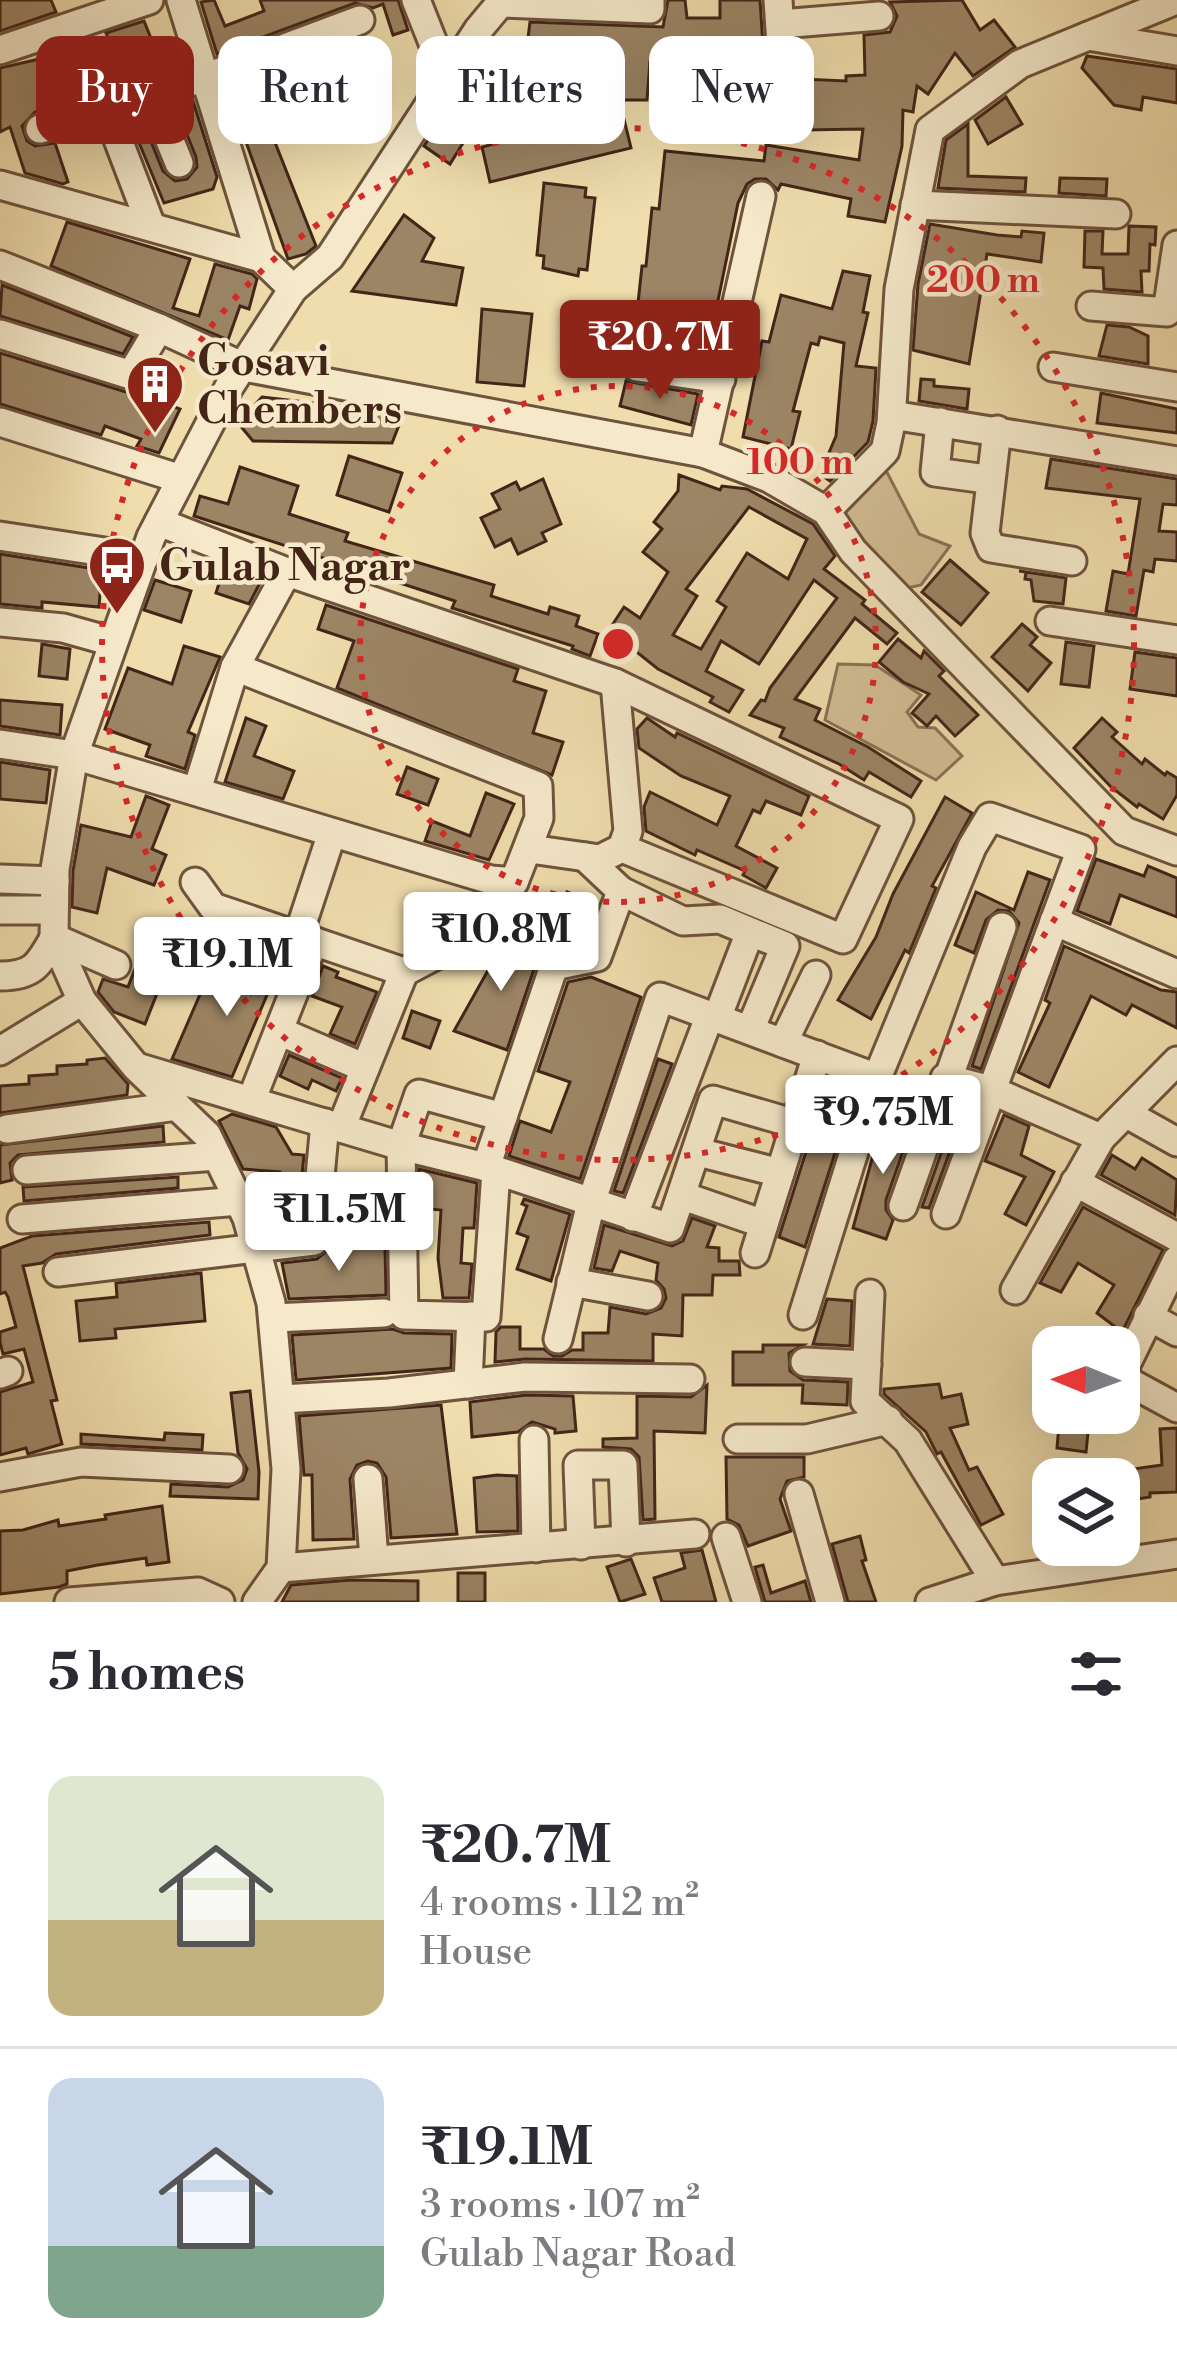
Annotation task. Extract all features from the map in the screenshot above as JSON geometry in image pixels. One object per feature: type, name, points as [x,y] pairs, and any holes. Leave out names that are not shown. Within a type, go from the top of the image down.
[{"type":"street","points":[[0,50],[149,0]]},
{"type":"street","points":[[181,0],[261,258]]},
{"type":"street","points":[[416,0],[430,36]]},
{"type":"street","points":[[477,36],[502,2],[650,8],[650,0]]},
{"type":"street","points":[[826,511],[885,451],[892,416],[899,289],[930,130],[1020,64],[1176,0]]},
{"type":"street","points":[[779,12],[879,16]]},
{"type":"street","points":[[194,80],[360,20]]},
{"type":"street","points":[[1088,36],[1177,51]]},
{"type":"street","points":[[257,1602],[281,1568],[286,1469],[273,1318],[255,1246],[208,1135],[136,1067],[82,1001],[54,938],[55,895],[74,754],[159,522],[229,387],[293,289],[330,257],[416,125]]},
{"type":"street","points":[[120,144],[151,226]]},
{"type":"street","points":[[171,144],[179,163]]},
{"type":"street","points":[[0,185],[261,258],[293,289]]},
{"type":"street","points":[[703,453],[761,196]]},
{"type":"street","points":[[915,206],[1116,214]]},
{"type":"street","points":[[1091,305],[1172,313],[1177,245]]},
{"type":"street","points":[[0,265],[244,367],[703,453],[769,478],[826,511],[854,550],[1124,831],[1177,851]]},
{"type":"street","points":[[0,334],[131,376],[159,328]]},
{"type":"street","points":[[638,367],[721,380]]},
{"type":"street","points":[[1053,367],[1177,386]]},
{"type":"street","points":[[892,416],[1177,460]]},
{"type":"street","points":[[0,422],[181,479]]},
{"type":"street","points":[[940,422],[935,472],[979,478]]},
{"type":"street","points":[[997,430],[985,533],[991,548],[1072,561]]},
{"type":"street","points":[[159,522],[287,572],[614,683],[899,819],[843,939],[622,848]]},
{"type":"street","points":[[0,536],[144,558]]},
{"type":"street","points":[[197,790],[235,667],[287,572]]},
{"type":"street","points":[[1051,620],[1177,640]]},
{"type":"street","points":[[0,622],[63,628],[113,642]]},
{"type":"street","points":[[58,1272],[314,1241],[333,1126],[365,1068],[404,972],[442,952],[514,882],[530,849],[539,818],[538,785],[235,667]]},
{"type":"street","points":[[530,849],[600,859],[622,848],[628,831],[614,683]]},
{"type":"street","points":[[0,744],[74,754],[491,880],[514,882]]},
{"type":"street","points":[[803,1315],[877,1078],[972,848],[990,817],[1081,849],[946,1214]]},
{"type":"street","points":[[250,1101],[279,1031],[332,832]]},
{"type":"street","points":[[586,857],[621,891],[683,921],[720,919],[785,946],[750,1030]]},
{"type":"street","points":[[0,879],[55,895]]},
{"type":"street","points":[[195,881],[213,907],[404,972]]},
{"type":"street","points":[[503,1117],[419,1094],[401,1146],[404,1315],[486,1316],[491,1169],[503,1117],[554,966],[597,957],[621,891]]},
{"type":"street","points":[[0,910],[55,895]]},
{"type":"street","points":[[1054,921],[1177,974]]},
{"type":"street","points":[[902,1206],[1002,927]]},
{"type":"street","points":[[634,1216],[750,932]]},
{"type":"street","points":[[54,938],[116,965]]},
{"type":"street","points":[[0,976],[15,976],[39,965],[54,938]]},
{"type":"street","points":[[783,1042],[816,976]]},
{"type":"street","points":[[558,1339],[591,1203],[660,997],[877,1078]]},
{"type":"street","points":[[0,1051],[82,1001]]},
{"type":"street","points":[[279,1031],[365,1068]]},
{"type":"street","points":[[755,1252],[818,1055]]},
{"type":"street","points":[[1015,1290],[1101,1138],[1177,1060]]},
{"type":"street","points":[[136,1067],[491,1169],[670,1228],[713,1100],[796,1124]]},
{"type":"street","points":[[945,1078],[992,1090],[1101,1138]]},
{"type":"street","points":[[7,1129],[177,1106]]},
{"type":"street","points":[[1127,1114],[1177,1142]]},
{"type":"street","points":[[698,1152],[780,1173]]},
{"type":"street","points":[[27,1170],[217,1156]]},
{"type":"street","points":[[1075,1182],[1177,1237]]},
{"type":"street","points":[[683,1196],[764,1224]]},
{"type":"street","points":[[22,1219],[238,1201]]},
{"type":"street","points":[[1175,1268],[1120,1377],[1177,1408]]},
{"type":"street","points":[[571,1282],[648,1297]]},
{"type":"street","points":[[870,1294],[865,1401],[908,1441],[995,1581]]},
{"type":"street","points":[[273,1318],[383,1313]]},
{"type":"street","points":[[468,1384],[471,1316]]},
{"type":"street","points":[[1148,1316],[1177,1332]]},
{"type":"street","points":[[805,1363],[867,1365]]},
{"type":"street","points":[[281,1400],[525,1377],[690,1379]]},
{"type":"street","points":[[739,1439],[807,1438],[888,1420]]},
{"type":"street","points":[[534,1440],[536,1548]]},
{"type":"street","points":[[0,1477],[81,1462],[229,1469]]},
{"type":"street","points":[[581,1545],[578,1465],[623,1465],[626,1542]]},
{"type":"street","points":[[368,1479],[374,1559]]},
{"type":"street","points":[[799,1494],[830,1602]]},
{"type":"street","points":[[536,1502],[580,1501]]},
{"type":"street","points":[[281,1568],[695,1534]]},
{"type":"street","points":[[726,1537],[747,1602]]},
{"type":"street","points":[[930,1602],[995,1581],[1177,1554]]},
{"type":"street","points":[[69,1602],[198,1592],[220,1602]]},
{"type":"shaded area","points":[[879,457],[919,534],[950,546],[921,585],[898,590],[832,512]]},
{"type":"shaded area","points":[[838,664],[875,665],[921,695],[907,712],[918,727],[935,728],[962,756],[936,780],[825,720]]},
{"type":"building","points":[[0,0],[51,0],[56,12],[0,31]]},
{"type":"building","points":[[214,0],[225,26],[264,11],[260,0],[398,0],[408,30],[393,35],[383,4],[373,8],[355,3],[266,36],[218,36],[217,54],[201,2]]},
{"type":"building","points":[[668,0],[685,0],[687,18],[720,18],[720,0],[760,0],[762,36],[649,36],[647,100],[625,100],[625,36],[528,36],[530,22],[663,27]]},
{"type":"building","points":[[962,0],[980,30],[994,20],[1015,47],[973,76],[955,53],[928,94],[917,86],[913,112],[903,110],[902,146],[885,222],[848,216],[851,199],[781,184],[778,190],[766,179],[747,184],[738,203],[706,359],[633,350],[642,266],[646,266],[652,208],[659,209],[665,151],[764,161],[766,145],[859,160],[863,129],[814,130],[814,80],[846,81],[846,76],[865,75],[864,35],[890,32],[897,16],[890,2]]},
{"type":"building","points":[[144,21],[150,36],[107,36]]},
{"type":"building","points":[[1087,56],[1177,69],[1177,103],[1143,97],[1141,110],[1114,105],[1082,68]]},
{"type":"building","points":[[35,60],[36,112],[22,126],[27,141],[35,146],[55,144],[68,182],[63,184],[25,173],[10,127],[0,132],[0,68]]},
{"type":"building","points":[[1006,97],[1022,124],[988,144],[975,120]]},
{"type":"building","points":[[194,104],[217,177],[213,189],[164,203],[140,144],[152,144],[163,171],[175,181],[187,179],[197,167],[191,144]]},
{"type":"building","points":[[625,123],[631,148],[490,182],[482,147],[625,144]]},
{"type":"building","points":[[968,124],[968,176],[1026,178],[1025,192],[938,188],[946,140]]},
{"type":"building","points":[[247,144],[276,144],[316,246],[288,259]]},
{"type":"building","points":[[425,144],[462,144],[450,164]]},
{"type":"building","points":[[1060,178],[1107,179],[1106,196],[1059,193]]},
{"type":"building","points":[[544,183],[586,188],[585,197],[595,198],[587,270],[579,269],[578,276],[543,268],[544,256],[537,255]]},
{"type":"building","points":[[404,215],[434,238],[422,261],[463,268],[456,305],[352,291]]},
{"type":"building","points":[[67,222],[190,259],[173,308],[199,316],[215,264],[252,274],[257,279],[249,309],[240,306],[228,340],[51,266]]},
{"type":"building","points":[[930,224],[1021,237],[1022,231],[1044,233],[1041,262],[987,254],[969,364],[913,350],[918,284]]},
{"type":"building","points":[[1129,226],[1156,227],[1149,271],[1141,271],[1142,292],[1104,289],[1103,268],[1084,267],[1085,231],[1103,231],[1102,254],[1128,254]]},
{"type":"building","points":[[843,271],[870,276],[863,312],[868,313],[856,366],[876,368],[873,421],[868,442],[830,481],[820,474],[836,436],[844,343],[820,337],[818,345],[811,343],[793,411],[800,412],[791,449],[743,437],[762,341],[769,342],[781,295],[832,309]]},
{"type":"building","points":[[2,285],[133,337],[123,354],[0,316]]},
{"type":"building","points":[[482,309],[532,314],[524,386],[477,382]]},
{"type":"building","points":[[1107,325],[1129,327],[1148,336],[1148,364],[1099,356]]},
{"type":"building","points":[[0,353],[126,392],[135,393],[146,384],[158,389],[154,399],[180,409],[159,453],[137,446],[141,439],[105,426],[101,435],[0,404]]},
{"type":"building","points":[[921,379],[934,380],[934,386],[969,389],[967,409],[919,401]]},
{"type":"building","points":[[626,381],[698,394],[691,425],[620,406]]},
{"type":"building","points":[[1101,393],[1177,409],[1177,433],[1097,423]]},
{"type":"building","points":[[262,397],[403,415],[392,443],[253,441],[238,423]]},
{"type":"building","points":[[349,456],[402,473],[389,512],[337,495]]},
{"type":"building","points":[[1051,459],[1177,479],[1177,505],[1163,504],[1159,531],[1177,532],[1177,561],[1155,559],[1153,572],[1144,570],[1136,616],[1106,611],[1113,571],[1128,574],[1140,499],[1046,488]]},
{"type":"building","points":[[240,467],[298,486],[289,514],[348,533],[345,541],[494,585],[491,596],[548,614],[550,607],[579,616],[576,626],[598,634],[590,656],[573,646],[452,608],[455,601],[194,516],[200,496],[228,504]]},
{"type":"building","points":[[679,475],[720,490],[722,486],[747,489],[813,524],[835,556],[824,569],[865,600],[862,604],[897,633],[887,644],[855,618],[795,699],[820,709],[815,720],[921,781],[911,797],[869,772],[864,780],[780,737],[784,728],[750,715],[765,701],[837,598],[814,580],[759,664],[721,641],[706,671],[743,690],[729,712],[710,702],[713,697],[658,669],[609,630],[624,607],[640,618],[668,572],[643,552],[662,529],[654,522],[678,491]],"holes":[[[749,507],[807,539],[788,579],[747,553],[717,601],[726,607],[701,649],[673,635],[697,596],[686,589]]]},
{"type":"building","points":[[543,479],[561,524],[542,533],[546,541],[518,554],[511,539],[495,547],[481,518],[500,509],[492,494],[516,482],[520,490]]},
{"type":"building","points":[[0,554],[108,571],[107,581],[101,580],[99,607],[0,604]]},
{"type":"building","points":[[950,560],[988,593],[961,625],[922,592]]},
{"type":"building","points":[[224,567],[261,581],[249,604],[216,593]]},
{"type":"building","points":[[1026,572],[1066,578],[1063,604],[1034,601]]},
{"type":"building","points":[[155,580],[191,591],[181,622],[144,610]]},
{"type":"building","points":[[326,605],[518,669],[514,681],[546,691],[533,733],[563,742],[552,775],[337,688],[354,641],[318,629]]},
{"type":"building","points":[[1022,624],[1037,637],[1030,645],[1051,663],[1028,691],[992,657]]},
{"type":"building","points":[[898,639],[921,658],[924,651],[944,671],[939,676],[978,715],[955,736],[936,716],[927,726],[912,713],[929,694],[903,682],[879,662]]},
{"type":"building","points":[[1066,642],[1094,646],[1089,687],[1061,684]]},
{"type":"building","points":[[42,644],[70,649],[67,679],[39,676]]},
{"type":"building","points":[[184,646],[220,657],[188,732],[195,735],[185,769],[146,756],[150,745],[105,729],[128,668],[172,684]]},
{"type":"building","points":[[1135,652],[1177,658],[1177,696],[1130,689]]},
{"type":"building","points":[[0,700],[62,705],[60,735],[0,726]]},
{"type":"building","points":[[246,718],[266,726],[254,756],[294,771],[283,799],[225,782]]},
{"type":"building","points":[[647,718],[675,737],[677,733],[809,796],[801,815],[766,801],[760,813],[753,810],[736,846],[777,868],[766,888],[743,875],[745,871],[697,850],[695,855],[646,831],[644,807],[650,792],[717,825],[730,796],[681,776],[639,748],[637,729]]},
{"type":"building","points":[[1102,718],[1117,732],[1112,737],[1142,764],[1145,759],[1177,778],[1177,795],[1163,819],[1111,787],[1074,748]]},
{"type":"building","points":[[0,762],[50,770],[46,803],[0,799]]},
{"type":"building","points":[[407,767],[438,779],[428,805],[397,794]]},
{"type":"building","points":[[486,793],[514,804],[489,860],[425,841],[432,821],[470,836]]},
{"type":"building","points":[[146,796],[169,805],[152,849],[166,855],[154,885],[107,868],[97,913],[72,907],[81,825],[131,837]]},
{"type":"building","points":[[945,797],[972,813],[932,886],[936,888],[909,953],[905,950],[871,1019],[838,1000],[876,937],[893,894]]},
{"type":"building","points":[[1096,859],[1144,876],[1148,866],[1177,878],[1177,917],[1120,895],[1110,924],[1077,911]]},
{"type":"building","points":[[1028,872],[1050,880],[981,1069],[972,1066],[1019,923],[1009,911],[998,910],[986,920],[974,953],[955,945],[976,892],[1014,910]]},
{"type":"building","points":[[567,892],[594,903],[579,942],[552,931]]},
{"type":"building","points":[[509,933],[544,952],[537,960],[507,1050],[454,1031]]},
{"type":"building","points":[[269,945],[290,952],[232,1077],[172,1059],[208,976],[251,994]]},
{"type":"building","points":[[1064,946],[1161,990],[1177,992],[1177,1028],[1132,1005],[1126,1015],[1091,996],[1049,1087],[1018,1072],[1050,1003],[1045,1000]]},
{"type":"building","points":[[143,948],[171,958],[145,1024],[114,1012],[98,992],[103,979],[128,987]]},
{"type":"building","points":[[323,966],[338,972],[336,977],[377,992],[355,1044],[330,1034],[342,1007],[312,996]]},
{"type":"building","points":[[591,977],[641,997],[580,1179],[509,1156],[520,1121],[551,1132],[570,1082],[538,1071],[568,982]]},
{"type":"building","points":[[412,1011],[440,1021],[430,1048],[403,1038]]},
{"type":"building","points":[[289,1055],[342,1078],[336,1091],[312,1080],[308,1089],[280,1076]]},
{"type":"building","points":[[105,1058],[128,1084],[127,1095],[0,1113],[0,1086],[29,1084],[29,1076],[57,1074],[57,1066]]},
{"type":"building","points":[[658,1059],[672,1064],[623,1193],[614,1191]]},
{"type":"building","points":[[960,1100],[967,1102],[956,1135],[929,1208],[922,1207]]},
{"type":"building","points":[[894,1111],[914,1120],[886,1200],[893,1220],[886,1239],[853,1228],[880,1130],[885,1132]]},
{"type":"building","points":[[232,1114],[276,1127],[292,1154],[304,1155],[297,1225],[280,1227],[280,1172],[243,1169],[219,1121]]},
{"type":"building","points":[[1004,1115],[1029,1126],[1021,1155],[1054,1172],[1026,1225],[1005,1214],[1025,1177],[985,1161]]},
{"type":"building","points":[[816,1120],[843,1128],[805,1247],[779,1237]]},
{"type":"building","points":[[163,1126],[164,1142],[18,1155],[10,1163],[12,1180],[0,1183],[0,1145]]},
{"type":"building","points":[[1112,1155],[1135,1169],[1142,1158],[1177,1180],[1175,1215],[1101,1175]]},
{"type":"building","points":[[419,1169],[477,1183],[474,1228],[463,1228],[461,1263],[472,1264],[469,1298],[443,1298],[438,1258],[441,1210],[420,1208]]},
{"type":"building","points":[[178,1177],[178,1188],[24,1201],[23,1187]]},
{"type":"building","points":[[524,1199],[570,1214],[551,1281],[517,1269],[528,1237],[517,1233],[527,1206],[522,1204]]},
{"type":"building","points":[[1083,1207],[1163,1250],[1125,1326],[1114,1326],[1097,1313],[1114,1285],[1078,1263],[1061,1292],[1040,1283]]},
{"type":"building","points":[[692,1218],[715,1226],[707,1247],[719,1248],[719,1261],[739,1261],[740,1275],[713,1275],[712,1295],[683,1295],[682,1336],[653,1334],[653,1361],[495,1362],[496,1332],[501,1327],[520,1327],[520,1349],[544,1349],[562,1356],[583,1350],[583,1333],[608,1333],[610,1307],[646,1314],[661,1308],[666,1298],[656,1280],[658,1263],[620,1251],[612,1271],[594,1268],[604,1225],[672,1246],[683,1241]]},
{"type":"building","points":[[209,1222],[210,1235],[56,1254],[42,1263],[23,1266],[57,1400],[51,1401],[62,1444],[28,1454],[26,1448],[0,1455],[0,1392],[33,1382],[24,1349],[3,1354],[0,1342],[0,1332],[16,1327],[8,1297],[5,1292],[0,1294],[0,1248],[32,1236]]},
{"type":"building","points":[[385,1246],[386,1295],[289,1299],[282,1263],[317,1259],[331,1247]]},
{"type":"building","points":[[201,1273],[205,1321],[115,1329],[116,1338],[80,1341],[76,1301],[117,1297],[116,1283]]},
{"type":"building","points":[[827,1299],[852,1301],[850,1346],[813,1344]]},
{"type":"building","points":[[393,1329],[452,1334],[451,1368],[296,1380],[292,1335]]},
{"type":"building","points":[[763,1345],[803,1345],[789,1353],[790,1371],[803,1380],[848,1382],[847,1405],[802,1403],[803,1385],[733,1385],[733,1352],[763,1352]]},
{"type":"building","points":[[939,1384],[942,1398],[961,1394],[968,1424],[950,1428],[969,1470],[977,1467],[1003,1514],[981,1525],[941,1452],[937,1454],[926,1432],[884,1394],[884,1389]]},
{"type":"building","points":[[707,1385],[705,1433],[654,1431],[655,1519],[643,1520],[639,1457],[631,1449],[603,1447],[603,1439],[637,1438],[637,1396],[691,1397]]},
{"type":"building","points":[[250,1391],[258,1499],[170,1496],[171,1484],[228,1487],[243,1480],[247,1469],[238,1453],[231,1393]]},
{"type":"building","points":[[526,1395],[573,1396],[576,1431],[555,1433],[555,1429],[532,1422],[518,1432],[472,1437],[470,1402]]},
{"type":"building","points":[[441,1405],[457,1534],[391,1538],[386,1477],[377,1463],[368,1461],[357,1465],[350,1479],[354,1539],[313,1540],[312,1475],[304,1475],[299,1416]]},
{"type":"building","points":[[1177,1428],[1177,1492],[1150,1493],[1140,1499],[1140,1468],[1162,1465],[1160,1429]]},
{"type":"building","points":[[165,1433],[203,1435],[202,1450],[81,1444],[81,1434],[164,1440]]},
{"type":"building","points":[[1058,1434],[1088,1434],[1086,1452],[1057,1448]]},
{"type":"building","points":[[726,1457],[804,1457],[804,1477],[787,1481],[780,1499],[791,1531],[748,1546],[739,1525],[727,1519]]},
{"type":"building","points":[[517,1476],[518,1531],[477,1532],[474,1478]]},
{"type":"building","points":[[162,1506],[169,1562],[147,1565],[146,1558],[98,1565],[67,1571],[67,1584],[59,1587],[0,1594],[0,1531],[58,1520],[59,1526],[106,1519],[105,1515]]},
{"type":"building","points":[[860,1536],[866,1560],[862,1561],[876,1602],[848,1602],[832,1544]]},
{"type":"building","points":[[702,1550],[716,1602],[662,1602],[654,1578],[685,1568],[681,1553]]},
{"type":"building","points":[[631,1559],[645,1594],[620,1602],[607,1567]]},
{"type":"building","points":[[763,1565],[771,1593],[805,1581],[811,1602],[765,1602],[755,1567]]},
{"type":"building","points":[[458,1573],[485,1573],[485,1602],[458,1602]]},
{"type":"building","points":[[418,1581],[418,1602],[282,1602],[291,1585]]},
{"type":"place","name":"Gosavi Chembers","points":[[155,435]]},
{"type":"place","name":"Gulab Nagar","points":[[117,616]]}]
